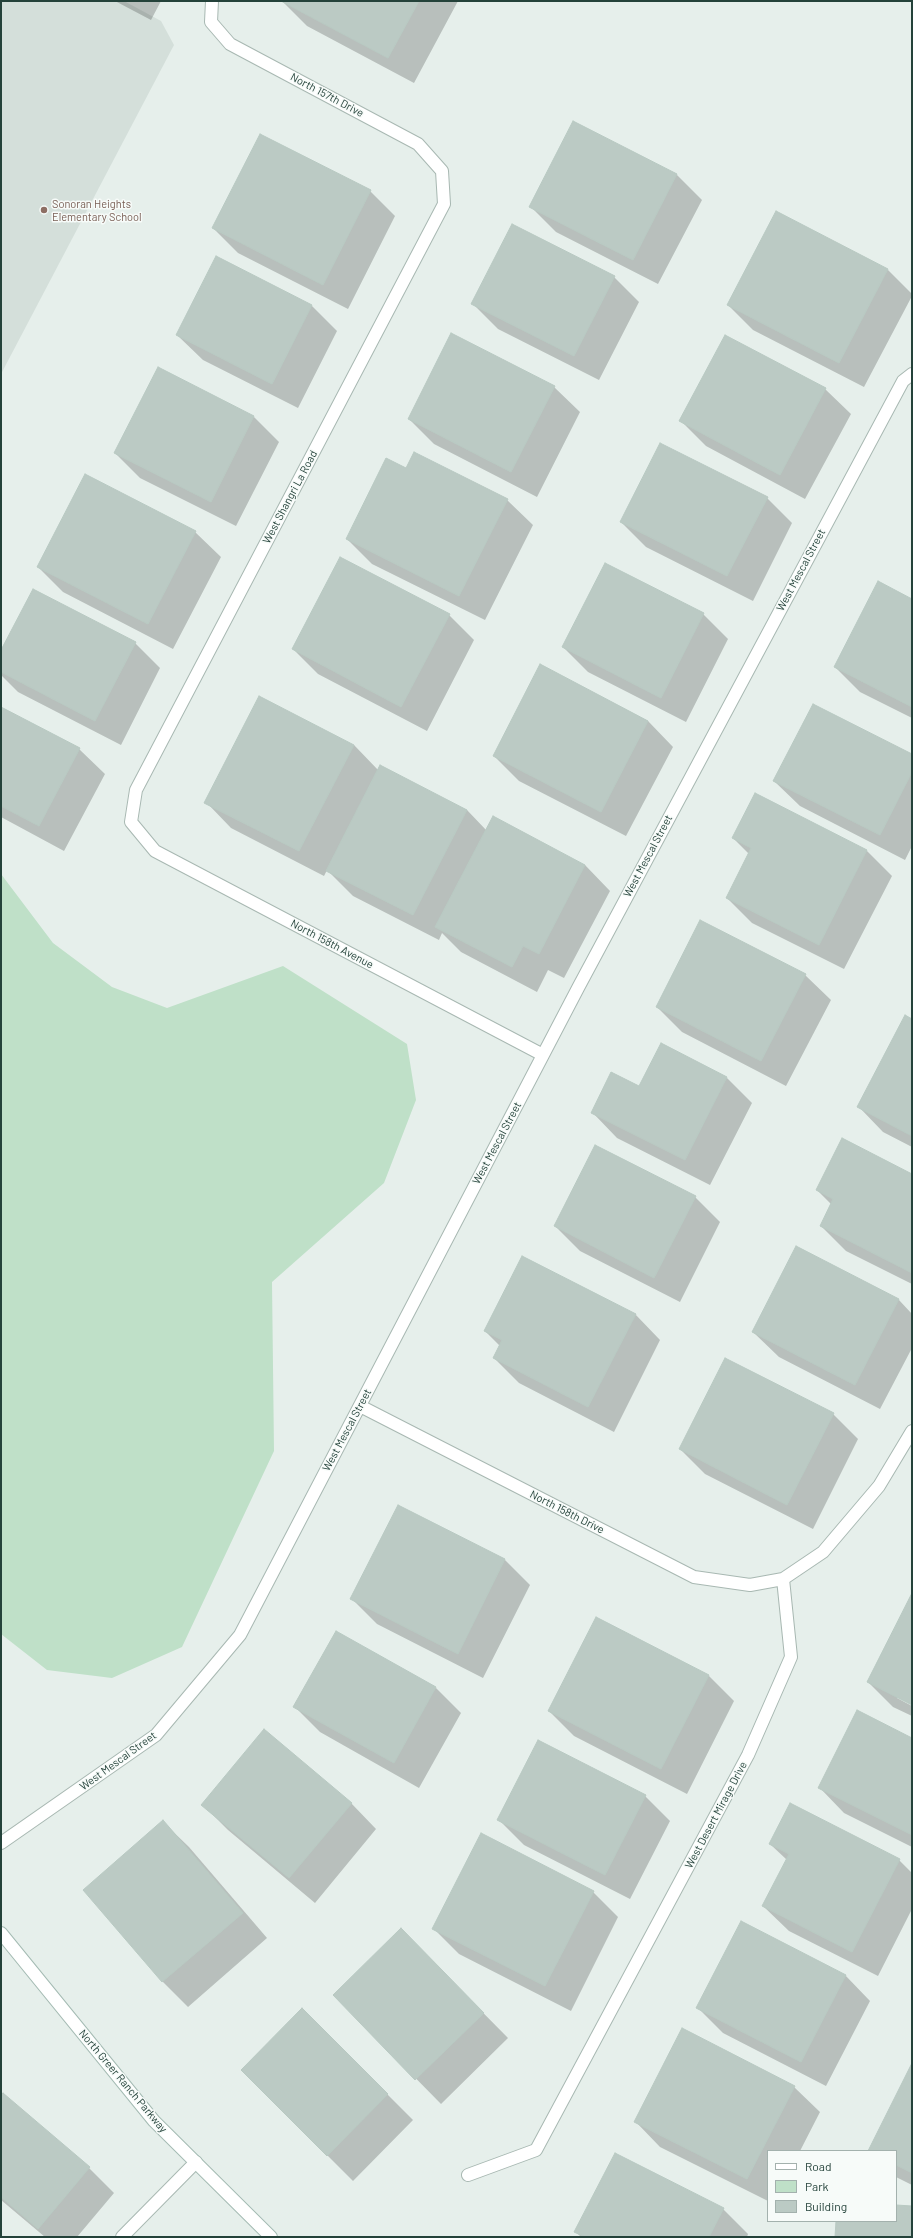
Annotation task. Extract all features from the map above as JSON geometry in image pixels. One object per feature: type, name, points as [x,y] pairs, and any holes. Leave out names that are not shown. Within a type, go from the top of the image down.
[{"type":"street","name":"North 157th Drive","points":[[212,1],[211,22],[230,44],[418,144],[442,170]]},
{"type":"street","name":"West Shangri La Road","points":[[131,822],[136,790],[444,204],[442,170]]},
{"type":"street","name":"West Mescal Street","points":[[1,1843],[156,1734],[240,1635],[543,1055],[902,381],[912,374]]},
{"type":"street","name":"North 158th Avenue","points":[[131,822],[155,851],[543,1055]]},
{"type":"street","name":"North 158th Drive","points":[[360,1406],[694,1577],[750,1585],[783,1579]]},
{"type":"street","points":[[783,1579],[823,1552],[879,1486],[912,1431]]},
{"type":"street","name":"West Desert Mirage Drive","points":[[468,2175],[536,2150],[748,1755],[791,1656],[783,1579]]},
{"type":"street","name":"North Greer Ranch Parkway","points":[[1,1933],[154,2121],[271,2237]]},
{"type":"street","points":[[122,2237],[196,2162]]},
{"type":"shaded area","name":"Sonoran Heights Elementary School","points":[[1,1],[124,1],[161,21],[174,45],[1,374]]},
{"type":"green space","points":[[1,874],[53,943],[112,987],[167,1008],[283,966],[407,1044],[416,1100],[384,1183],[272,1282],[274,1451],[182,1647],[112,1678],[47,1670],[1,1634]]},
{"type":"building","points":[[281,1],[419,1],[388,58]]},
{"type":"building","points":[[573,121],[677,174],[633,260],[529,207]]},
{"type":"building","points":[[260,134],[371,190],[323,285],[212,228]]},
{"type":"building","points":[[776,211],[888,269],[839,363],[727,305]]},
{"type":"building","points":[[512,224],[615,276],[574,356],[471,304]]},
{"type":"building","points":[[216,256],[312,305],[272,384],[176,335]]},
{"type":"building","points":[[451,333],[555,386],[511,472],[408,419]]},
{"type":"building","points":[[725,335],[826,388],[780,475],[679,421]]},
{"type":"building","points":[[158,367],[254,416],[211,502],[114,453]]},
{"type":"building","points":[[660,443],[768,497],[727,576],[620,522]]},
{"type":"building","points":[[414,452],[508,499],[459,596],[346,539],[386,458],[406,468]]},
{"type":"building","points":[[85,474],[196,531],[148,624],[37,567]]},
{"type":"building","points":[[340,557],[450,614],[401,707],[292,649]]},
{"type":"building","points":[[605,563],[704,613],[661,698],[562,647]]},
{"type":"building","points":[[878,581],[912,599],[912,707],[834,667]]},
{"type":"building","points":[[33,589],[136,642],[95,721],[1,672],[1,650]]},
{"type":"building","points":[[540,664],[648,721],[601,812],[493,756]]},
{"type":"building","points":[[259,696],[354,745],[299,851],[204,803]]},
{"type":"building","points":[[813,704],[912,754],[912,772],[880,835],[773,781]]},
{"type":"building","points":[[1,707],[80,748],[39,826],[1,806]]},
{"type":"building","points":[[380,765],[467,810],[413,915],[326,871]]},
{"type":"building","points":[[755,793],[867,850],[819,945],[726,898],[751,848],[732,838]]},
{"type":"building","points":[[493,816],[585,865],[539,954],[523,946],[512,967],[435,927]]},
{"type":"building","points":[[700,920],[806,974],[761,1061],[656,1007]]},
{"type":"building","points":[[905,1015],[912,1019],[912,1136],[857,1107]]},
{"type":"building","points":[[661,1043],[727,1077],[685,1160],[591,1113],[611,1072],[639,1086]]},
{"type":"building","points":[[842,1138],[912,1174],[912,1273],[820,1226],[833,1199],[816,1190]]},
{"type":"building","points":[[595,1145],[696,1196],[654,1278],[554,1226]]},
{"type":"building","points":[[796,1246],[899,1299],[855,1385],[752,1332]]},
{"type":"building","points":[[522,1256],[636,1314],[588,1407],[493,1358],[502,1340],[484,1331]]},
{"type":"building","points":[[725,1358],[834,1413],[787,1505],[679,1449]]},
{"type":"building","points":[[398,1505],[505,1559],[458,1654],[350,1599]]},
{"type":"building","points":[[912,1593],[912,1705],[867,1682]]},
{"type":"building","points":[[596,1617],[709,1675],[661,1769],[548,1711]]},
{"type":"building","points":[[336,1631],[436,1687],[394,1763],[293,1707]]},
{"type":"building","points":[[857,1710],[912,1738],[912,1835],[818,1788]]},
{"type":"building","points":[[264,1729],[352,1803],[289,1878],[201,1805]]},
{"type":"building","points":[[538,1740],[646,1795],[605,1875],[497,1820]]},
{"type":"building","points":[[790,1803],[900,1859],[852,1952],[762,1906],[789,1854],[769,1844]]},
{"type":"building","points":[[163,1820],[243,1913],[162,1982],[83,1890]]},
{"type":"building","points":[[481,1833],[594,1891],[545,1986],[432,1929]]},
{"type":"building","points":[[741,1921],[846,1975],[801,2062],[696,2008]]},
{"type":"building","points":[[401,1928],[484,2013],[415,2080],[333,1995]]},
{"type":"building","points":[[302,2008],[388,2094],[327,2156],[241,2070]]},
{"type":"building","points":[[682,2028],[795,2086],[747,2179],[634,2122]]},
{"type":"building","points":[[912,2063],[912,2173],[897,2166],[897,2150],[868,2150]]},
{"type":"building","points":[[3,2093],[90,2167],[38,2229],[1,2197],[1,2095]]},
{"type":"building","points":[[615,2153],[724,2208],[709,2237],[585,2237],[574,2232]]},
{"type":"building","points":[[897,2205],[912,2206],[912,2237],[835,2237],[836,2222],[897,2222]]},
{"type":"place","name":"Sonoran Heights Elementary School","points":[[44,210]]}]
